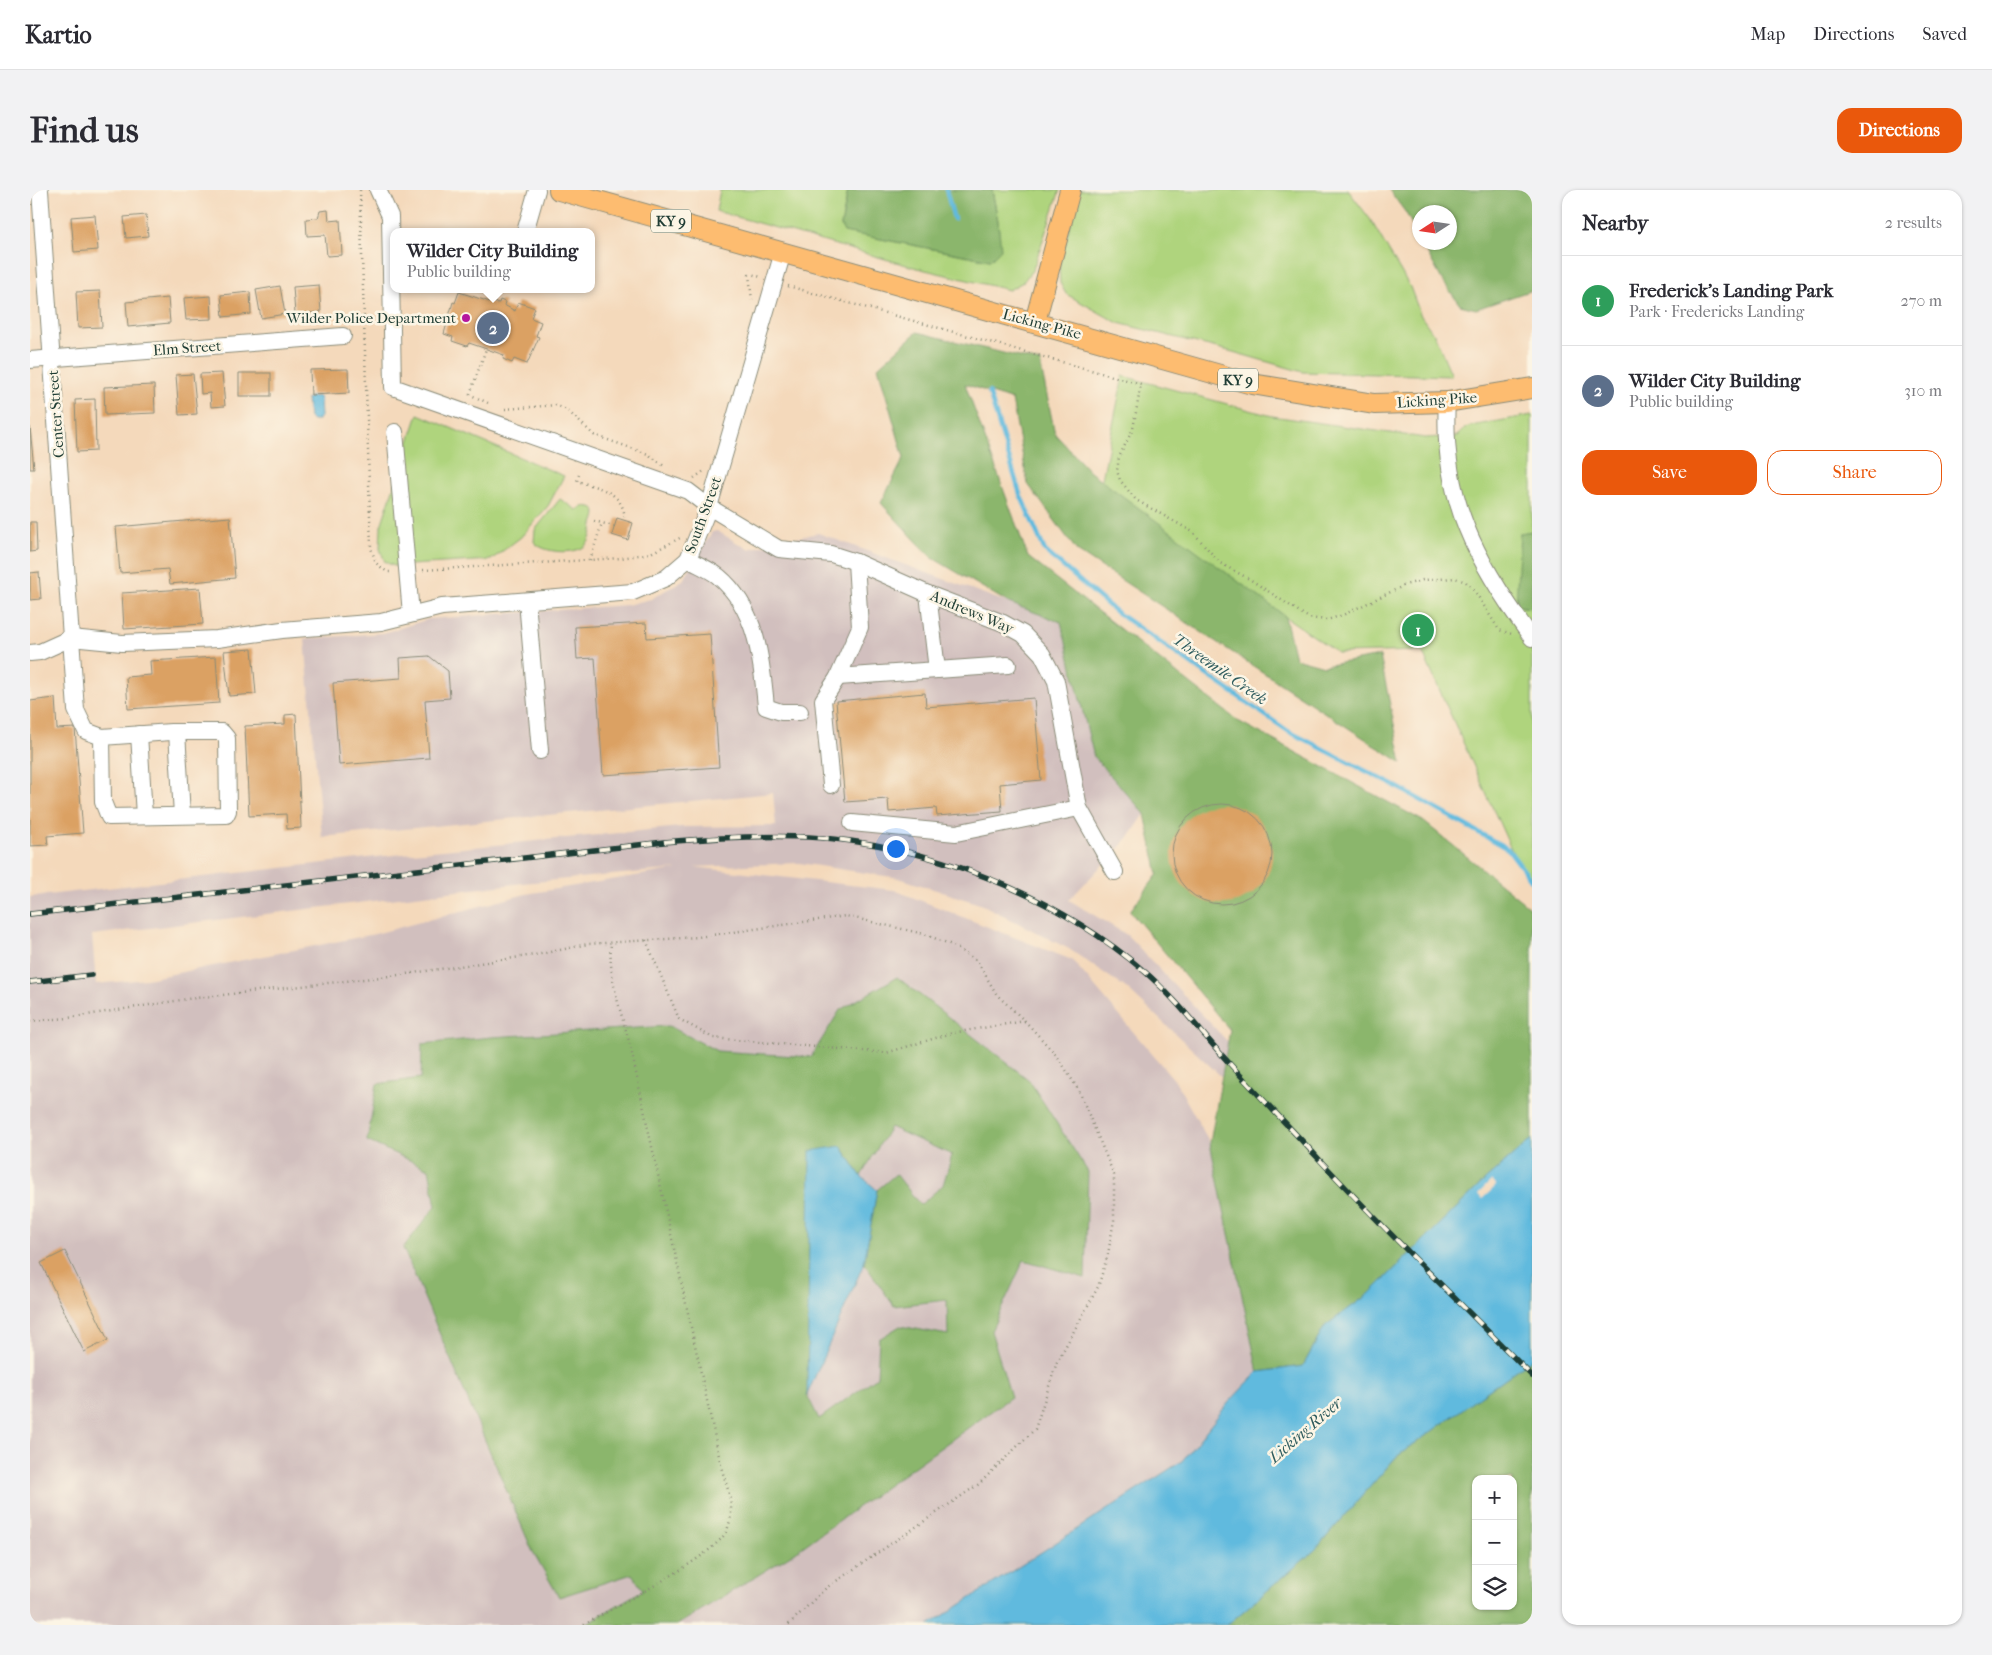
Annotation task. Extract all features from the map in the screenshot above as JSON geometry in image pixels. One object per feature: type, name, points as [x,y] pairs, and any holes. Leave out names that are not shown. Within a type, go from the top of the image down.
[{"type":"main road","name":"Licking Pike","points":[[559,190],[1252,384],[1374,404],[1447,402],[1532,388]]},
{"type":"main road","points":[[1035,322],[1070,190]]},
{"type":"street","name":"Center Street","points":[[40,190],[76,710],[86,731],[102,737]]},
{"type":"street","points":[[378,190],[390,216],[392,228]]},
{"type":"street","points":[[525,228],[537,190]]},
{"type":"street","name":"South Street","points":[[71,638],[122,643],[217,639],[282,630],[381,622],[442,607],[633,592],[666,578],[688,559],[703,503],[783,252]]},
{"type":"street","name":"Andrews Way","points":[[393,293],[393,386],[688,491],[703,503],[779,549],[831,554],[856,562],[928,594],[1003,623],[1023,634],[1042,654],[1056,681],[1078,808],[1115,872]]},
{"type":"street","name":"Elm Street","points":[[30,360],[343,336]]},
{"type":"street","points":[[1447,402],[1446,446],[1456,499],[1482,560],[1525,636]]},
{"type":"street","points":[[395,432],[411,614]]},
{"type":"street","points":[[688,559],[722,580],[748,618],[759,644],[766,707],[781,712],[800,712]]},
{"type":"street","points":[[832,785],[823,700],[838,677],[860,627],[856,562]]},
{"type":"street","points":[[928,594],[937,670]]},
{"type":"street","points":[[527,601],[540,751]]},
{"type":"street","points":[[30,653],[40,652],[71,638]]},
{"type":"street","points":[[838,677],[1008,665]]},
{"type":"street","points":[[177,732],[182,816]]},
{"type":"street","points":[[177,732],[222,732],[227,738],[228,811],[226,815],[109,817],[105,811],[102,737],[177,732]]},
{"type":"street","points":[[139,734],[144,816]]},
{"type":"street","points":[[852,823],[956,832],[1078,808]]},
{"type":"path","points":[[360,190],[371,548],[376,563],[387,572],[590,560],[651,553],[685,535]]},
{"type":"path","points":[[750,309],[753,292],[749,275],[751,274]]},
{"type":"path","points":[[792,287],[1141,384],[1133,429],[1119,457],[1117,471],[1125,488],[1150,509],[1193,532],[1220,563],[1251,580],[1309,618],[1327,620],[1343,615],[1405,585],[1423,580],[1455,578],[1466,582],[1476,593],[1499,630],[1509,634],[1525,636]]},
{"type":"path","points":[[463,411],[486,349]]},
{"type":"path","points":[[469,394],[491,405]]},
{"type":"path","points":[[503,409],[557,405],[568,411],[594,435],[648,454],[667,469]]},
{"type":"path","points":[[686,480],[693,479],[706,469],[703,503]]},
{"type":"path","points":[[579,475],[577,480],[611,492],[620,500],[625,510],[625,520]]},
{"type":"path","points":[[594,521],[614,526]]},
{"type":"path","points":[[590,560],[602,523]]},
{"type":"path","points":[[30,1021],[68,1018],[187,999],[399,975],[541,954],[588,944],[698,937],[846,916],[889,924],[924,934],[952,945],[976,961],[997,995],[1025,1021],[1058,1057],[1079,1091],[1114,1175],[1114,1220],[1108,1254],[1098,1287],[1057,1362],[1035,1429],[978,1484],[826,1588],[788,1625]]},
{"type":"path","points":[[646,940],[679,1019],[713,1038],[886,1053],[952,1033],[1025,1021]]},
{"type":"path","points":[[584,1625],[705,1554],[726,1532],[732,1508],[722,1470],[630,1045],[615,994],[610,967],[611,943]]},
{"type":"shaded area","points":[[717,531],[748,549],[818,533],[1061,622],[1094,757],[1145,814],[1130,836],[1069,900],[1127,935],[1228,1042],[1222,1077],[1126,988],[1069,949],[983,905],[899,878],[799,863],[694,867],[894,890],[1072,960],[1176,1082],[1210,1143],[1258,1372],[1229,1402],[1182,1461],[929,1625],[30,1625],[30,897],[402,854],[681,827],[776,826],[773,793],[322,837],[305,639],[384,633],[429,619],[627,605],[651,599],[683,580],[712,532]],"holes":[[[678,869],[526,894],[375,934],[147,979],[96,984],[92,935],[523,883]]]},
{"type":"green space","points":[[720,190],[848,190],[841,226],[845,232],[990,260],[998,221],[992,190],[1060,190],[1033,269],[1023,282],[1009,290],[917,268],[716,211]]},
{"type":"green space","points":[[848,190],[992,190],[1001,249],[990,260],[844,232],[841,226]]},
{"type":"green space","points":[[1080,190],[1348,190],[1370,219],[1410,287],[1421,316],[1435,336],[1452,376],[1303,372],[1118,323],[1066,294],[1060,283],[1059,265]]},
{"type":"green space","points":[[1389,190],[1532,190],[1532,290],[1476,309],[1460,305],[1442,280],[1426,250],[1457,250],[1457,205],[1412,205],[1412,225]]},
{"type":"green space","points":[[917,332],[1040,362],[1055,434],[1090,472],[1285,616],[1295,658],[1324,666],[1380,656],[1402,763],[1077,551],[1028,484],[1012,400],[965,384],[1028,557],[1238,721],[1423,821],[1529,907],[1532,920],[1532,1139],[1486,1179],[1369,1294],[1325,1326],[1303,1366],[1258,1372],[1210,1143],[1230,1030],[1130,911],[1158,874],[1145,814],[1094,757],[1061,622],[1009,603],[931,557],[881,503],[904,458],[878,367]]},
{"type":"green space","points":[[1123,376],[1272,416],[1425,438],[1457,436],[1465,428],[1471,426],[1532,415],[1532,531],[1520,534],[1517,606],[1532,608],[1532,881],[1516,860],[1422,651],[1338,653],[1100,489]]},
{"type":"green space","points":[[418,414],[564,476],[548,506],[521,537],[491,560],[394,566],[385,562],[380,549],[381,526]]},
{"type":"green space","points":[[560,499],[577,510],[586,506],[595,509],[596,516],[590,539],[585,546],[574,551],[559,552],[544,549],[534,542],[535,530]]},
{"type":"green space","points":[[1532,531],[1532,608],[1516,606],[1520,533]]},
{"type":"green space","points":[[897,977],[1029,1080],[1088,1172],[1085,1278],[1024,1260],[991,1331],[1011,1397],[794,1553],[677,1625],[584,1625],[643,1590],[632,1574],[559,1597],[532,1550],[403,1248],[436,1206],[429,1169],[367,1141],[377,1084],[421,1078],[422,1044],[492,1037],[669,1026],[717,1051],[811,1057],[840,1010]],"holes":[[[890,1127],[952,1155],[943,1185],[920,1205],[896,1174],[877,1190],[864,1263],[894,1306],[947,1300],[948,1335],[900,1326],[879,1339],[877,1377],[819,1419],[807,1395],[841,1146],[861,1176]]]},
{"type":"green space","points":[[1532,1359],[1532,1625],[1227,1625],[1315,1550],[1396,1457]]},
{"type":"water","points":[[317,396],[320,398],[321,417],[318,420],[311,420],[309,418],[307,399]]},
{"type":"water","name":"Licking River","points":[[1532,1139],[1532,1359],[1396,1457],[1315,1550],[1227,1625],[929,1625],[1182,1461],[1229,1402],[1258,1372],[1303,1366],[1325,1326],[1369,1294],[1486,1179]]},
{"type":"water","points":[[841,1146],[861,1176],[877,1190],[864,1263],[807,1395],[810,1151]]},
{"type":"pier","points":[[1491,1181],[1496,1186],[1482,1199],[1478,1194]]},
{"type":"building","points":[[328,210],[329,221],[340,220],[342,255],[327,256],[325,235],[307,236],[306,219],[318,218],[320,211]]},
{"type":"building","points":[[95,215],[98,250],[74,252],[71,217]]},
{"type":"building","points":[[146,215],[148,236],[126,238],[124,217]]},
{"type":"building","points":[[319,285],[321,312],[295,314],[293,287]]},
{"type":"building","points":[[280,286],[285,314],[261,318],[256,290]]},
{"type":"building","points":[[100,291],[102,327],[78,328],[76,292]]},
{"type":"building","points":[[250,292],[251,314],[223,317],[221,295]]},
{"type":"building","points":[[459,293],[462,293],[490,302],[499,303],[500,300],[505,302],[504,305],[515,311],[518,302],[535,308],[531,318],[541,322],[536,336],[539,337],[527,364],[514,359],[512,363],[503,359],[504,355],[469,343],[467,346],[452,341],[453,337],[444,334],[453,302],[455,303]]},
{"type":"building","points":[[211,296],[212,319],[186,320],[184,298]]},
{"type":"building","points":[[168,298],[170,323],[128,327],[126,302]]},
{"type":"building","points":[[348,369],[349,393],[311,395],[310,370]]},
{"type":"building","points":[[222,373],[225,406],[211,407],[210,393],[201,394],[200,374]]},
{"type":"building","points":[[239,373],[271,373],[271,396],[239,396]]},
{"type":"building","points":[[193,374],[197,414],[179,415],[176,375]]},
{"type":"building","points":[[154,385],[155,413],[105,415],[104,387]]},
{"type":"building","points":[[95,399],[96,451],[77,452],[75,400]]},
{"type":"building","points":[[30,427],[34,469],[30,469]]},
{"type":"building","points":[[230,517],[235,578],[170,584],[168,569],[120,573],[116,527]]},
{"type":"building","points":[[617,518],[633,523],[628,540],[612,535]]},
{"type":"building","points":[[30,522],[36,522],[37,551],[30,552]]},
{"type":"building","points":[[39,572],[41,599],[30,600],[30,573]]},
{"type":"building","points":[[200,588],[203,624],[124,629],[122,593]]},
{"type":"building","points":[[646,623],[647,638],[710,634],[719,767],[603,775],[595,658],[577,659],[575,627]]},
{"type":"building","points":[[252,649],[256,694],[229,696],[224,651]]},
{"type":"building","points":[[429,656],[448,671],[450,698],[425,700],[429,758],[339,765],[333,683],[401,678],[400,658]]},
{"type":"building","points":[[216,657],[219,703],[128,709],[126,677],[151,675],[150,661]]},
{"type":"building","points":[[925,693],[926,707],[1034,698],[1041,780],[1000,784],[1002,811],[937,816],[936,808],[889,812],[888,799],[845,802],[836,701]]},
{"type":"building","points":[[55,698],[57,729],[75,728],[83,833],[47,836],[48,845],[30,846],[30,701]]},
{"type":"building","points":[[296,714],[301,828],[287,829],[286,814],[249,816],[245,726],[285,724],[285,715]]},
{"type":"building","points":[[1222,804],[1241,807],[1258,818],[1269,835],[1272,854],[1269,873],[1258,890],[1241,901],[1222,904],[1203,901],[1186,890],[1175,873],[1172,854],[1175,835],[1186,818],[1203,807]]},
{"type":"building","points":[[65,1251],[108,1340],[84,1352],[41,1263]]},
{"type":"waterway","name":"Threemile Creek","points":[[946,190],[954,219]]},
{"type":"waterway","name":"Threemile Creek","points":[[989,392],[1020,494],[1045,551],[1116,612],[1288,731],[1399,788],[1508,849],[1532,881]]},
{"type":"railway","points":[[30,914],[664,842],[718,838],[791,836],[854,841],[899,850],[943,862],[987,878],[1030,897],[1071,919],[1109,944],[1144,971],[1175,1001],[1233,1067],[1343,1185],[1532,1376]]},
{"type":"railway","points":[[30,982],[91,975]]},
{"type":"place","name":"Wilder Police Department","points":[[466,318]]},
{"type":"place","name":"Wilder City Building","points":[[493,328]]},
{"type":"place","name":"Frederick's Landing Park","points":[[1418,630]]}]
